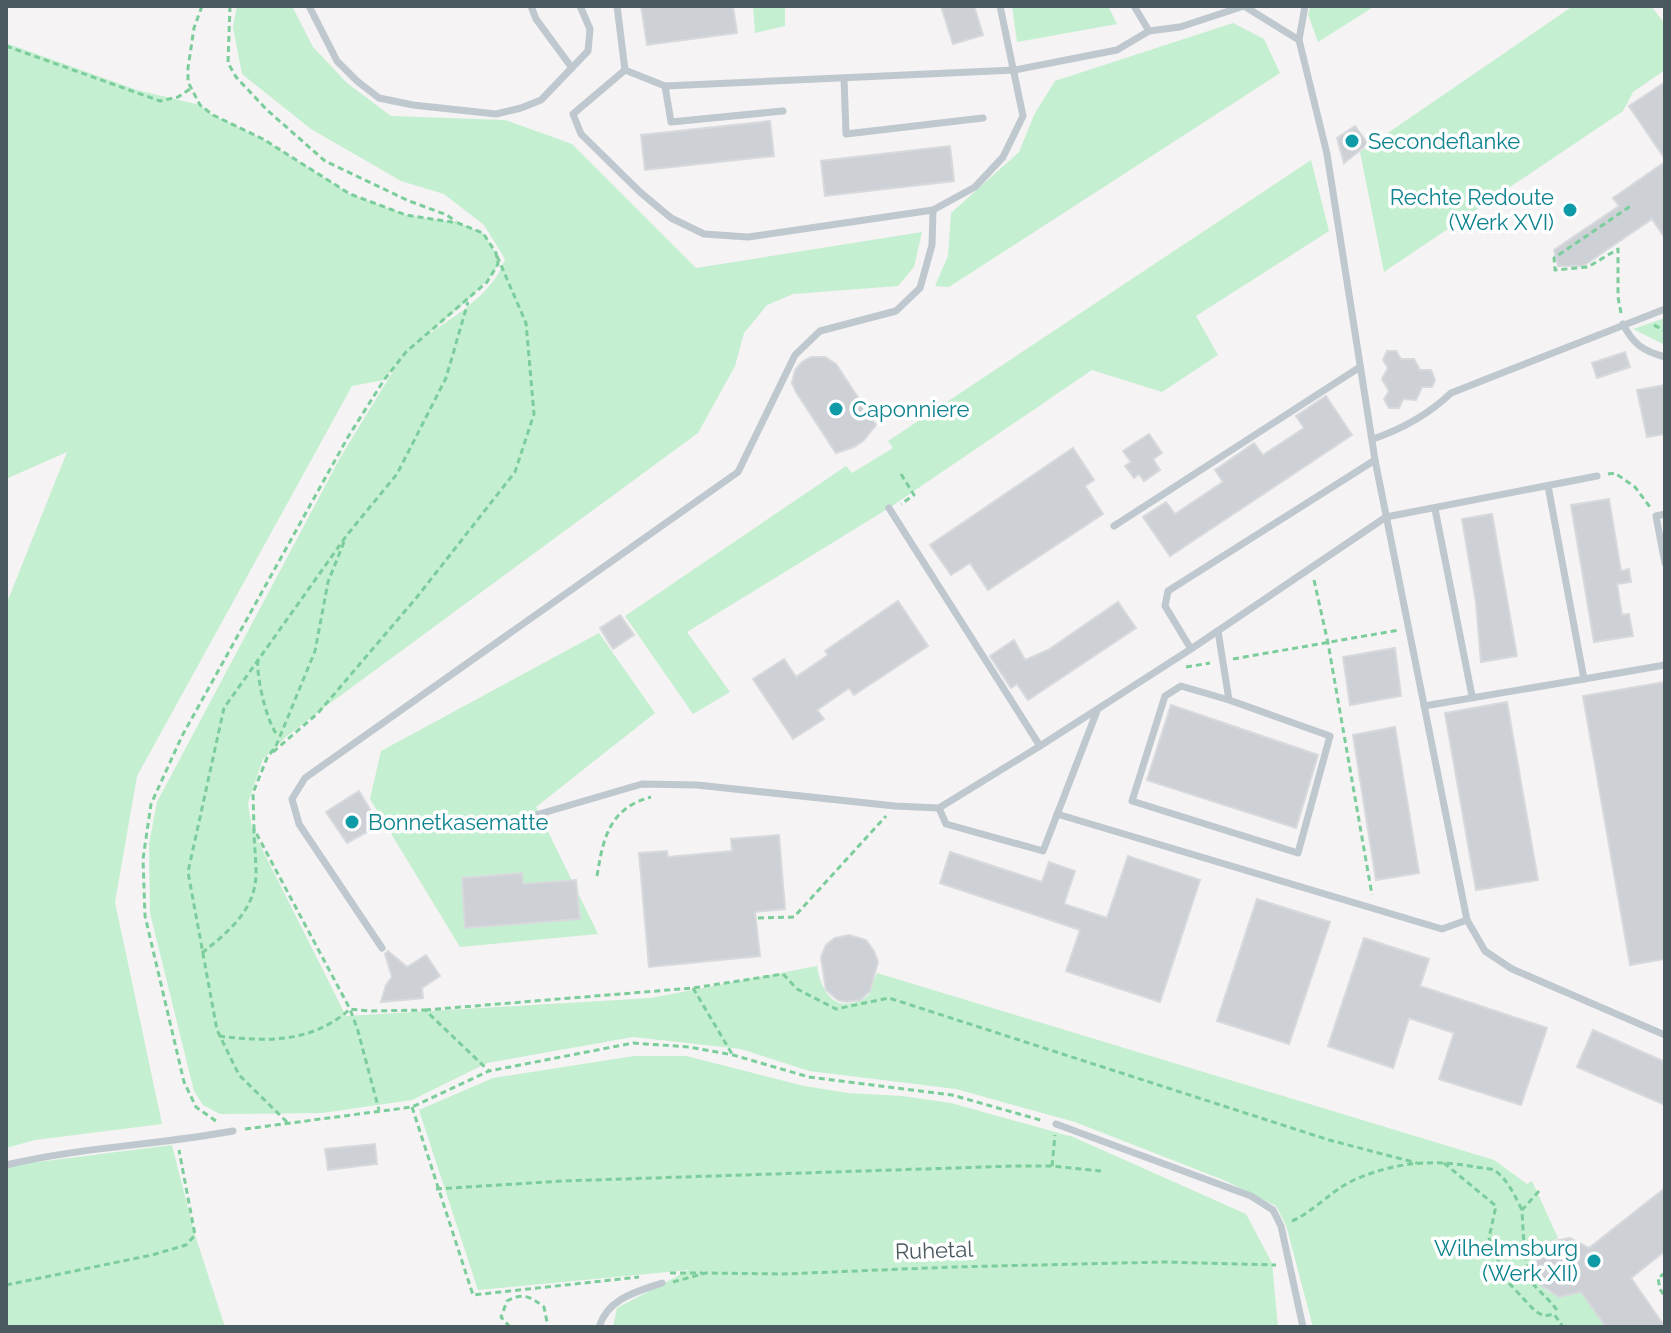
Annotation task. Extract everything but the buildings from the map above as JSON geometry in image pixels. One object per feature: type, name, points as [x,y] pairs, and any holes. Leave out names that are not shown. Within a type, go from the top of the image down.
[{"type":"lane","points":[[309,6],[337,61],[379,98],[496,114],[541,100],[588,51],[590,29],[580,6]]},
{"type":"lane","points":[[531,6],[536,19],[572,68]]},
{"type":"lane","points":[[617,6],[625,70]]},
{"type":"lane","points":[[625,70],[573,114],[581,134],[671,218],[704,234],[748,237],[933,210],[975,187],[1003,157],[1023,116],[1000,6]]},
{"type":"lane","points":[[1134,6],[1149,31]]},
{"type":"lane","points":[[625,70],[665,86],[1015,70],[1117,50],[1149,31],[1180,27],[1244,6],[1299,40]]},
{"type":"lane","points":[[1305,6],[1299,40],[1327,154],[1375,460],[1467,920],[1485,951],[1512,969],[1665,1035]]},
{"type":"lane","points":[[844,78],[846,134],[983,118]]},
{"type":"lane","points":[[665,86],[671,122],[783,111]]},
{"type":"lane","points":[[382,948],[299,824],[292,799],[305,778],[738,472],[795,355],[820,331],[896,311],[920,288],[932,245],[933,210]]},
{"type":"lane","points":[[1373,439],[1390,434],[1433,410],[1451,393],[1665,309]]},
{"type":"lane","points":[[1623,324],[1630,339],[1640,348],[1665,357]]},
{"type":"lane","points":[[1114,526],[1360,367]]},
{"type":"lane","points":[[1191,649],[1165,606],[1168,591],[1375,460]]},
{"type":"lane","points":[[536,815],[642,784],[697,785],[939,808],[1191,649],[1386,517],[1597,476]]},
{"type":"lane","points":[[1548,486],[1584,679]]},
{"type":"lane","points":[[890,509],[1040,746]]},
{"type":"lane","points":[[1435,509],[1472,696]]},
{"type":"lane","points":[[1661,515],[1665,563]]},
{"type":"lane","points":[[1218,631],[1229,700]]},
{"type":"lane","points":[[1424,706],[1665,665]]},
{"type":"lane","points":[[1181,686],[1229,700],[1330,736],[1298,853],[1132,801],[1165,696],[1181,686]]},
{"type":"lane","points":[[939,808],[946,824],[1043,851],[1098,709]]},
{"type":"lane","points":[[1057,814],[1442,929],[1467,920]]},
{"type":"lane","points":[[1056,1124],[1251,1196],[1273,1210],[1281,1226],[1303,1327]]},
{"type":"lane","points":[[6,1165],[100,1148],[177,1141],[233,1131]]},
{"type":"lane","points":[[599,1327],[609,1307],[663,1278]]},
{"type":"path","points":[[202,6],[190,51],[188,82],[200,105],[213,115],[263,139],[350,194],[406,215],[458,223],[483,233],[496,253],[526,323],[534,414],[515,472],[417,597],[318,713],[267,758]]},
{"type":"path","points":[[230,6],[228,63],[236,77],[267,110],[325,161],[409,201],[447,215],[458,223]]},
{"type":"path","points":[[6,46],[160,101],[178,97],[191,89]]},
{"type":"path","points":[[1623,324],[1618,297],[1618,249],[1588,267],[1555,270],[1554,258],[1632,205]]},
{"type":"path","points":[[496,253],[498,264],[494,273],[406,352],[348,437],[182,736],[151,804],[143,859],[145,916],[184,1082],[196,1107],[233,1131],[412,1107],[489,1071],[633,1043],[689,1047],[733,1055],[809,1077],[952,1095],[1056,1124]]},
{"type":"path","points":[[288,1124],[239,1075],[219,1036],[188,872],[224,708],[258,657],[404,460],[446,378],[469,298]]},
{"type":"path","points":[[1597,476],[1615,473],[1635,487],[1661,515]]},
{"type":"path","points":[[890,509],[914,495],[901,474]]},
{"type":"path","points":[[202,953],[226,934],[248,906],[256,877],[253,793],[315,651],[328,582],[347,535]]},
{"type":"path","points":[[1311,568],[1328,643],[1373,893],[1370,908]]},
{"type":"path","points":[[1182,668],[1410,629]]},
{"type":"path","points":[[258,657],[257,668],[266,712],[278,736]]},
{"type":"path","points":[[597,876],[603,843],[617,814],[640,800],[654,796]]},
{"type":"path","points":[[758,918],[794,917],[895,806]]},
{"type":"path","points":[[254,829],[350,1009],[379,1111]]},
{"type":"path","points":[[219,1036],[262,1041],[312,1032],[332,1024],[350,1009],[425,1010],[693,988],[783,974],[797,989],[836,1009],[889,998],[1329,1140],[1417,1163]]},
{"type":"path","points":[[693,988],[733,1055]]},
{"type":"path","points":[[425,1010],[489,1071]]},
{"type":"path","points":[[412,1107],[436,1189],[473,1295],[650,1276]]},
{"type":"path","points":[[6,1285],[186,1245],[195,1235],[177,1141]]},
{"type":"path","points":[[1052,1166],[1054,1147]]},
{"type":"path","points":[[1441,1160],[1496,1206],[1489,1238],[1506,1280],[1535,1311],[1544,1316],[1554,1314],[1563,1327]]},
{"type":"path","points":[[1281,1226],[1312,1212],[1332,1193],[1353,1181],[1383,1170],[1441,1160],[1494,1170],[1513,1191],[1522,1210],[1532,1283],[1550,1298],[1559,1313]]},
{"type":"path","points":[[436,1189],[562,1181],[1052,1166],[1101,1171]]},
{"type":"path","points":[[1522,1210],[1539,1191]]},
{"type":"path","name":"Ruhetal","points":[[663,1278],[679,1282],[706,1273],[783,1274],[1164,1262],[1271,1266],[1289,1261]]},
{"type":"path","points":[[678,1272],[679,1282]]},
{"type":"path","points":[[663,1278],[678,1272],[706,1273]]},
{"type":"path","points":[[1665,1273],[1658,1278],[1665,1297]]},
{"type":"path","points":[[517,1296],[519,1288]]},
{"type":"path","points":[[510,1327],[501,1317],[507,1301],[517,1296],[530,1296],[544,1307],[548,1327]]},
{"type":"green space","points":[[237,6],[292,6],[313,47],[347,83],[391,116],[505,120],[572,144],[696,268],[922,232],[914,267],[898,286],[793,294],[767,305],[744,333],[735,366],[698,433],[329,704],[263,759],[248,803],[252,829],[346,1016],[651,998],[817,966],[828,994],[834,1000],[849,1004],[869,995],[877,973],[1494,1160],[1527,1184],[1532,1181],[1558,1238],[1537,1256],[1535,1268],[1543,1288],[1566,1296],[1581,1292],[1606,1327],[1313,1327],[1286,1225],[1276,1206],[1226,1181],[1075,1122],[956,1089],[809,1071],[741,1049],[633,1037],[487,1063],[412,1100],[322,1113],[220,1114],[203,1105],[194,1091],[150,913],[149,844],[157,802],[340,458],[398,363],[384,380],[352,386],[137,776],[115,902],[162,1124],[35,1140],[6,1148],[6,605],[67,452],[6,479],[6,43],[137,90],[200,105],[213,115],[263,139],[350,194],[406,215],[458,223],[483,233],[496,253],[498,264],[494,273],[466,302],[419,341],[480,295],[491,284],[505,259],[484,225],[444,194],[401,181],[311,129],[242,74],[233,27]]},
{"type":"green space","points":[[753,6],[785,6],[785,26],[755,33]]},
{"type":"green space","points":[[1012,6],[1108,6],[1117,24],[1017,42]]},
{"type":"green space","points":[[1311,6],[1375,6],[1318,42],[1308,14]]},
{"type":"green space","points":[[1573,6],[1651,6],[1665,24],[1665,70],[1633,92],[1623,111],[1384,272],[1360,152]]},
{"type":"green space","points":[[1233,23],[1264,39],[1280,73],[949,287],[935,286],[948,256],[951,213],[1019,152],[1035,113],[1055,81]]},
{"type":"green space","points":[[1311,160],[1329,231],[1196,316],[1218,355],[1162,392],[1092,370],[889,508],[687,632],[730,692],[693,714],[625,616],[846,466],[852,473],[893,448],[888,441]]},
{"type":"green space","points":[[1665,318],[1665,345],[1633,329]]},
{"type":"green space","points":[[599,633],[655,713],[536,807],[598,934],[460,947],[370,799],[381,751]]},
{"type":"green space","points":[[634,1056],[686,1056],[804,1086],[951,1103],[1073,1137],[1246,1214],[1272,1263],[1278,1327],[613,1327],[617,1308],[689,1270],[478,1290],[419,1110],[493,1078]]},
{"type":"green space","points":[[172,1145],[195,1235],[225,1327],[6,1327],[6,1166]]},
{"type":"place","name":"Secondeflanke","points":[[1352,141]]},
{"type":"place","name":"Rechte Redoute (Werk XVI)","points":[[1570,210]]},
{"type":"place","name":"Caponniere","points":[[836,409]]},
{"type":"place","name":"Bonnetkasematte","points":[[352,822]]},
{"type":"place","name":"Wilhelmsburg (Werk XII)","points":[[1594,1261]]}]
